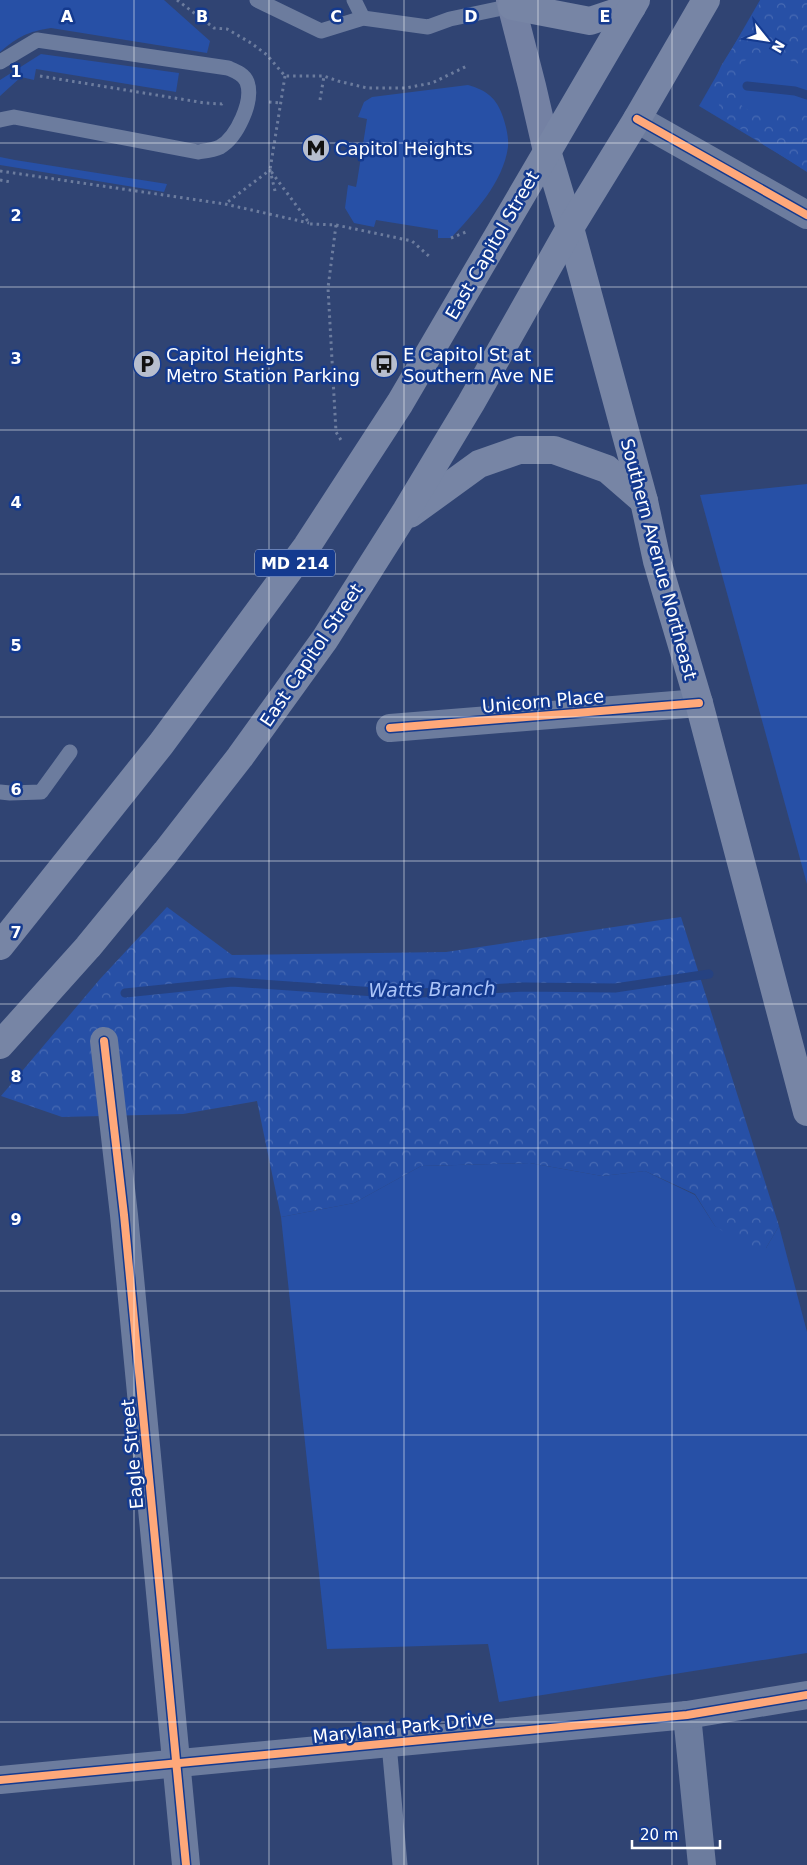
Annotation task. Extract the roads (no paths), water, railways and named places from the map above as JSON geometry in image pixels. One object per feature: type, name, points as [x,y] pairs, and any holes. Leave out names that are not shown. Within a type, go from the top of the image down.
[{"type":"main road","name":"East Capitol Street","points":[[0,1044],[88,947],[166,852],[240,757],[325,639],[471,403],[570,228],[637,119],[706,0]]},
{"type":"main road","points":[[547,151],[511,3],[590,22],[634,4]]},
{"type":"main road","name":"East Capitol Street","points":[[0,946],[161,744],[307,546],[400,403],[634,4]]},
{"type":"main road","name":"Southern Avenue Northeast","points":[[547,151],[570,228],[644,501],[657,561],[699,703],[807,1112]]},
{"type":"main road","points":[[398,522],[479,464],[519,450],[554,450],[606,469],[644,501]]},
{"type":"street","points":[[637,119],[807,215]]},
{"type":"street","name":"Unicorn Place","points":[[390,728],[699,703]]},
{"type":"street","name":"Eagle Street","points":[[104,1041],[125,1225],[186,1865]]},
{"type":"street","name":"Maryland Park Drive","points":[[0,1780],[687,1715],[807,1695]]},
{"type":"street","points":[[687,1715],[702,1865]]},
{"type":"lane","points":[[257,0],[321,31],[363,18],[428,27],[450,19],[511,3]]},
{"type":"lane","points":[[354,0],[363,18]]},
{"type":"lane","points":[[0,62],[37,40],[228,68],[239,73],[247,81],[248,95],[236,133],[220,148],[198,152],[14,118],[0,120]]},
{"type":"lane","points":[[0,792],[41,792],[70,752]]},
{"type":"lane","points":[[389,1744],[400,1865]]},
{"type":"waterway","points":[[747,86],[795,91],[807,95]]},
{"type":"waterway","name":"Watts Branch","points":[[125,993],[232,982],[404,994],[523,987],[615,988],[709,974]]},
{"type":"place","name":"Capitol Heights","points":[[316,148]]},
{"type":"place","name":"Capitol Heights Metro Station Parking","points":[[147,364]]},
{"type":"place","name":"E Capitol St at Southern Ave NE","points":[[384,364]]}]
